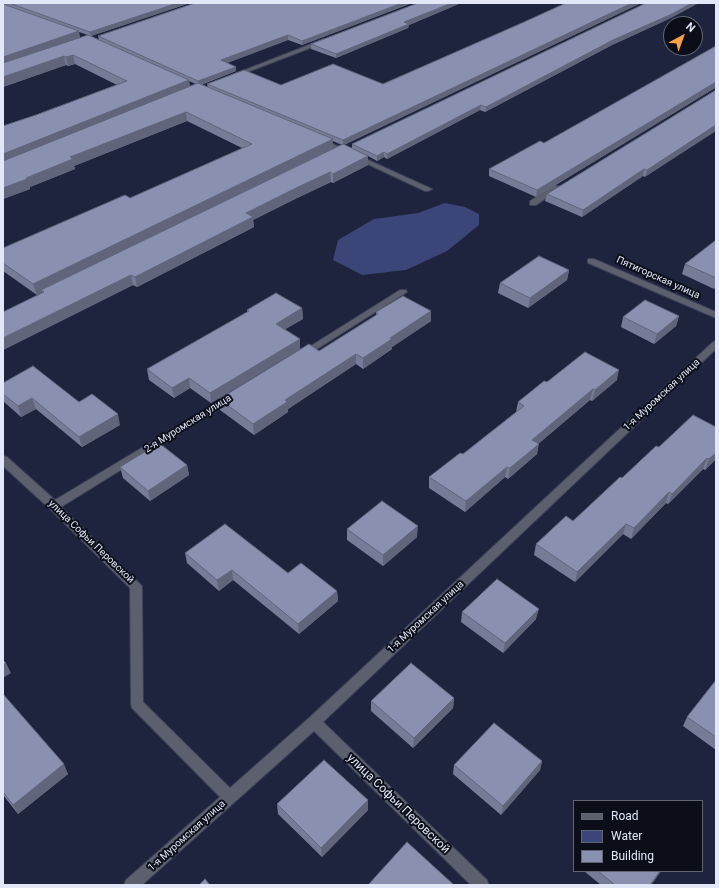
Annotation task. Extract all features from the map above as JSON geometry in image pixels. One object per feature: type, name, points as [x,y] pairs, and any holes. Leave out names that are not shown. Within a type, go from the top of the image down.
[{"type":"street","points":[[228,78],[332,38]]},
{"type":"street","points":[[314,137],[428,189]]},
{"type":"street","points":[[336,153],[350,146]]},
{"type":"street","points":[[533,203],[560,186]]},
{"type":"street","name":"Пятигорская улица","points":[[592,261],[716,315]]},
{"type":"street","points":[[296,358],[403,292]]},
{"type":"street","name":"1-я Муромская улица","points":[[131,885],[314,722],[716,344]]},
{"type":"street","name":"2-я Муромская улица","points":[[54,506],[242,391]]},
{"type":"street","name":"улица Софьи Перовской","points":[[3,460],[54,506],[136,586],[137,704],[230,798]]},
{"type":"street","name":"улица Софьи Перовской","points":[[314,722],[482,885]]},
{"type":"water","points":[[445,203],[465,207],[479,214],[479,225],[447,251],[406,270],[362,275],[333,260],[338,240],[374,219],[418,213]]},
{"type":"building","points":[[9,3],[178,3],[90,32]]},
{"type":"building","points":[[195,3],[402,3],[302,41],[288,35],[221,60],[236,67],[198,81],[98,36]]},
{"type":"building","points":[[418,3],[452,3],[404,22],[409,24],[336,54],[311,44]]},
{"type":"building","points":[[566,3],[632,3],[343,140],[207,84],[244,70],[281,85],[333,64],[383,84]]},
{"type":"building","points":[[646,3],[692,3],[672,14],[663,16],[663,18],[613,40],[486,107],[481,105],[387,154],[384,152],[377,156],[352,144]]},
{"type":"building","points":[[3,4],[79,31],[3,57]]},
{"type":"building","points":[[88,35],[189,80],[3,154],[3,126],[127,81],[73,55],[66,57],[64,56],[3,77],[3,63]]},
{"type":"building","points":[[716,46],[716,82],[537,190],[489,169],[540,141],[544,143],[698,56],[703,56],[703,53]]},
{"type":"building","points":[[198,83],[333,139],[33,284],[3,263],[3,248],[125,195],[130,198],[252,144],[186,112],[70,157],[73,159],[3,188],[3,161]]},
{"type":"building","points":[[716,90],[716,125],[647,170],[644,169],[583,210],[547,194]]},
{"type":"building","points":[[343,144],[368,156],[333,174],[330,172],[246,213],[253,217],[135,277],[131,275],[3,338],[3,312],[44,292],[41,290]]},
{"type":"building","points":[[716,240],[716,278],[685,264]]},
{"type":"building","points":[[539,256],[569,270],[530,298],[500,283]]},
{"type":"building","points":[[276,293],[302,308],[276,324],[300,339],[210,393],[189,378],[172,388],[147,369],[249,311],[247,310]]},
{"type":"building","points":[[403,296],[431,311],[363,358],[356,354],[285,400],[287,402],[253,424],[219,399],[309,344],[319,351],[378,314],[376,312]]},
{"type":"building","points":[[645,300],[679,316],[657,334],[623,317]]},
{"type":"building","points":[[585,352],[619,370],[595,390],[593,389],[532,440],[539,444],[510,468],[507,467],[466,501],[429,477],[460,453],[463,454],[524,406],[518,402],[544,381],[547,382]]},
{"type":"building","points":[[33,366],[79,402],[92,394],[118,414],[79,437],[32,398],[18,406],[3,394],[3,383]]},
{"type":"building","points":[[693,415],[716,427],[716,453],[709,459],[707,458],[672,494],[669,492],[634,528],[626,524],[577,572],[536,544],[566,516],[573,521],[620,477],[622,478],[656,446],[659,447]]},
{"type":"building","points":[[159,443],[187,465],[148,491],[120,467]]},
{"type":"building","points":[[382,501],[418,526],[383,555],[347,529]]},
{"type":"building","points":[[225,524],[288,573],[301,563],[337,591],[298,624],[232,570],[217,580],[185,553]]},
{"type":"building","points":[[497,579],[539,609],[505,643],[462,612]]},
{"type":"building","points":[[411,663],[454,698],[414,738],[371,701]]},
{"type":"building","points":[[716,680],[716,737],[687,717]]},
{"type":"building","points":[[3,694],[64,764],[13,805],[3,792]]},
{"type":"building","points":[[494,723],[542,761],[503,806],[454,765]]},
{"type":"building","points":[[324,760],[368,800],[321,848],[277,804]]},
{"type":"building","points":[[407,842],[454,885],[368,885]]},
{"type":"building","points":[[599,872],[659,872],[650,885],[615,885]]},
{"type":"building","points":[[205,879],[210,885],[199,885]]}]
